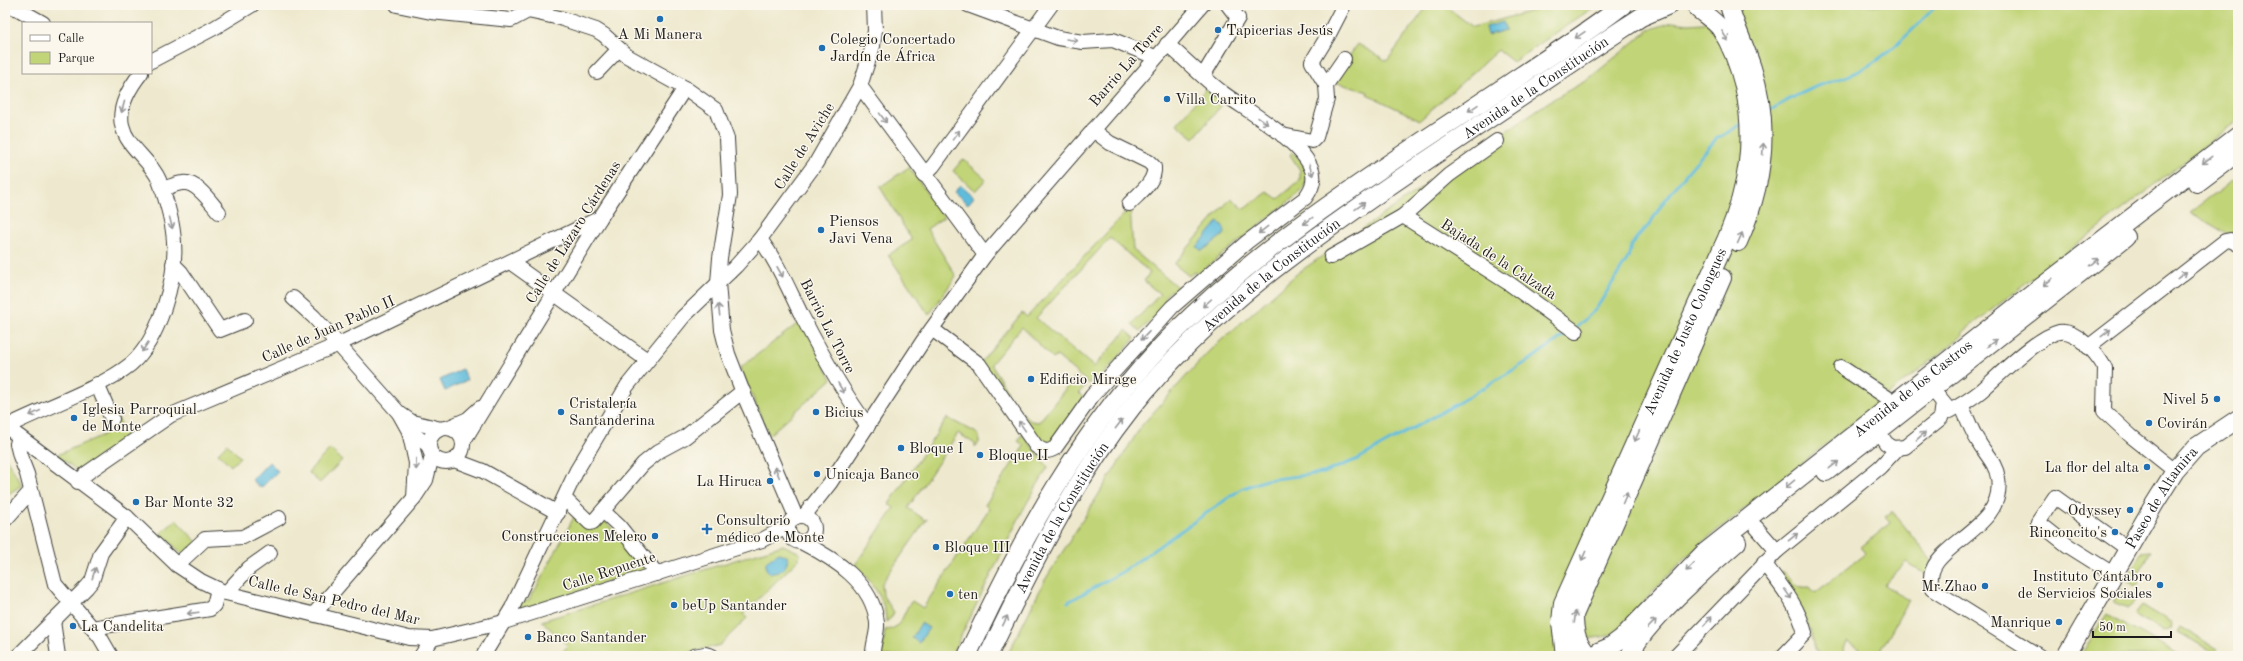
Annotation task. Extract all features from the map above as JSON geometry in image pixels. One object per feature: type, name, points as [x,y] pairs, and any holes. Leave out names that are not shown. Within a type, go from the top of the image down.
[{"type":"main road","name":"Avenida de la Constitución","points":[[967,656],[1009,569],[1067,467],[1098,422],[1145,364],[1172,335],[1239,274],[1309,220],[1623,5]]},
{"type":"main road","name":"Avenida de la Constitución","points":[[988,656],[1048,534],[1090,464],[1112,433],[1152,383],[1210,323],[1290,256],[1375,196],[1624,28],[1641,17],[1669,5]]},
{"type":"main road","points":[[1676,5],[1682,8],[1704,7]]},
{"type":"main road","name":"Avenida de Justo Colongues","points":[[1593,654],[1578,642],[1574,632],[1574,615],[1749,218],[1749,166],[1751,137],[1750,115],[1752,90],[1729,5]]},
{"type":"main road","name":"Avenida de Justo Colongues","points":[[1704,7],[1728,41],[1741,74],[1752,90]]},
{"type":"main road","name":"Avenida de los Castros","points":[[1593,654],[1610,647],[1622,638],[1704,553],[1894,402],[2238,136]]},
{"type":"main road","name":"Avenida de los Castros","points":[[1630,656],[1644,633],[1658,618],[1708,567],[1756,527],[2168,203],[2238,152]]},
{"type":"main road","name":"Avenida de Justo Colongues","points":[[1565,656],[1561,622],[1563,604],[1727,238],[1750,191]]},
{"type":"main road","name":"Paseo de Altamira","points":[[2066,656],[2175,471],[2196,447],[2238,419]]},
{"type":"street","points":[[152,60],[214,28],[252,5]]},
{"type":"street","points":[[397,5],[431,12],[511,20],[530,8],[587,26],[604,35],[627,56],[685,88],[716,110],[727,139],[730,205],[720,258],[718,283],[722,330],[728,354],[801,528],[825,554],[854,577],[869,597],[877,625],[873,656]]},
{"type":"street","name":"Calle de Aviche","points":[[504,622],[594,439],[627,386],[692,307],[760,240],[816,162],[860,86],[873,46],[875,30],[874,5]]},
{"type":"street","points":[[968,5],[1058,38],[1083,42],[1113,40],[1155,57]]},
{"type":"street","points":[[924,176],[1051,5]]},
{"type":"street","name":"Barrio La Torre","points":[[801,528],[837,481],[868,426],[932,329],[985,255],[1155,57],[1202,5]]},
{"type":"street","points":[[1203,76],[1238,18],[1228,5]]},
{"type":"street","points":[[1282,135],[1312,141],[1316,137],[1327,99],[1326,85],[1312,62],[1344,5]]},
{"type":"street","points":[[5,6],[18,9],[41,22]]},
{"type":"street","points":[[932,329],[979,364],[1036,446],[1044,451],[1050,451],[1055,448],[1092,396],[1172,307],[1308,194],[1314,180],[1312,171],[1301,153],[1282,135],[1221,92],[1168,44]]},
{"type":"street","points":[[597,72],[619,49]]},
{"type":"street","points":[[1326,85],[1344,59]]},
{"type":"street","points":[[6,426],[97,384],[131,364],[143,351],[154,333],[171,282],[173,264],[173,232],[162,189],[153,169],[131,144],[122,124],[123,104],[140,74]]},
{"type":"street","points":[[860,86],[924,176],[985,255]]},
{"type":"street","name":"Calle de Lázaro Cárdenas","points":[[463,445],[483,413],[491,396],[600,218],[685,88]]},
{"type":"street","name":"Barrio La Torre","points":[[1093,130],[1110,143],[1149,162],[1154,167],[1155,172],[1150,182],[1129,204]]},
{"type":"street","points":[[1331,257],[1403,216],[1449,175],[1497,142]]},
{"type":"street","points":[[162,189],[187,183],[202,193],[219,212]]},
{"type":"street","name":"Bajada de la Calzada","points":[[1403,216],[1510,284],[1576,332]]},
{"type":"street","name":"Calle de Juan Pablo II","points":[[78,482],[87,473],[171,415],[337,345],[600,218]]},
{"type":"street","name":"Barrio La Torre","points":[[760,240],[784,278],[832,374],[846,398],[868,426]]},
{"type":"street","points":[[2088,347],[2231,243]]},
{"type":"street","points":[[510,262],[647,360]]},
{"type":"street","points":[[173,264],[181,272],[220,330],[245,320]]},
{"type":"street","points":[[293,298],[314,317],[337,345],[399,413],[412,422],[457,432],[470,460],[483,471],[558,513]]},
{"type":"street","points":[[1952,407],[2020,356],[2052,335],[2059,332],[2070,333],[2088,347],[2105,368],[2104,410],[2126,432],[2175,471]]},
{"type":"street","points":[[1841,367],[1894,402]]},
{"type":"street","points":[[97,384],[112,419]]},
{"type":"street","points":[[1932,389],[1952,407],[1978,441],[1995,467],[1998,480],[1998,499],[1988,517],[1952,546],[1940,559],[1931,577],[1932,589],[2039,656]]},
{"type":"street","points":[[565,499],[590,522],[593,522],[643,464],[659,451],[685,437],[743,391]]},
{"type":"street","name":"Calle de Lázaro Cárdenas","points":[[444,428],[468,419],[491,396]]},
{"type":"street","name":"Avenida de los Castros","points":[[1680,654],[1777,551],[1880,467],[1898,449],[1915,441],[1952,407]]},
{"type":"street","points":[[399,413],[408,431],[416,463],[414,498]]},
{"type":"street","name":"Calle de San Pedro del Mar","points":[[6,426],[78,482],[127,517],[177,565],[201,582],[222,591],[389,634],[432,639],[504,622]]},
{"type":"street","points":[[414,498],[426,480],[432,435],[444,428]]},
{"type":"street","points":[[408,431],[440,462],[450,462],[483,471]]},
{"type":"street","name":"Avenida de los Castros","points":[[1878,431],[1886,443],[1898,449]]},
{"type":"street","points":[[19,437],[18,450],[55,584],[92,628],[111,656]]},
{"type":"street","points":[[314,614],[414,498],[450,462],[461,454],[463,445]]},
{"type":"street","points":[[5,520],[30,492]]},
{"type":"street","points":[[2113,574],[2067,545],[2038,522],[2055,497],[2128,549]]},
{"type":"street","points":[[603,511],[619,526],[657,574]]},
{"type":"street","points":[[18,656],[71,604],[92,581],[101,553],[127,517]]},
{"type":"street","points":[[177,565],[205,539],[243,537],[279,518]]},
{"type":"street","points":[[1756,527],[1777,551]]},
{"type":"street","name":"Calle Repuente","points":[[504,622],[801,528]]},
{"type":"street","name":"Calle de San Pedro del Mar","points":[[92,628],[136,619],[202,612],[210,609],[222,591],[249,568],[270,553]]},
{"type":"street","points":[[1764,564],[1794,604],[1801,619],[1805,633],[1783,656]]},
{"type":"street","points":[[53,621],[58,656]]},
{"type":"street","points":[[483,656],[504,622]]},
{"type":"street","points":[[421,656],[432,639]]},
{"type":"street","points":[[694,656],[705,654],[712,656]]},
{"type":"green space","points":[[1428,5],[1444,5],[1473,27],[1532,11],[1541,5],[1597,5],[1513,62],[1498,50],[1420,120],[1367,94],[1368,92],[1331,81],[1358,44],[1387,61]]},
{"type":"green space","points":[[1732,5],[2238,5],[2238,120],[1963,332],[1962,336],[1710,536],[1682,561],[1614,633],[1604,637],[1588,639],[1575,645],[1560,656],[1007,656],[1045,580],[1142,425],[1209,351],[1299,272],[1550,101],[1587,80],[1649,30],[1672,22],[1689,24],[1703,23],[1722,16]]},
{"type":"green space","points":[[1208,86],[1226,100],[1194,138],[1177,124]]},
{"type":"green space","points":[[1292,152],[1306,169],[1307,174],[1305,185],[1302,191],[1198,274],[1195,271],[1189,276],[1174,264],[1231,198],[1244,209],[1268,192],[1278,199],[1300,180],[1300,170],[1290,155]]},
{"type":"green space","points":[[963,159],[986,179],[975,191],[953,171]]},
{"type":"green space","points":[[909,167],[944,217],[927,229],[956,276],[929,315],[888,255],[912,240],[880,187]]},
{"type":"green space","points":[[2238,177],[2238,235],[2230,233],[2227,234],[2190,212]]},
{"type":"green space","points":[[1130,208],[1133,250],[1182,291],[1176,294],[1171,290],[1164,297],[1169,303],[1140,331],[1132,324],[1160,294],[1144,281],[1150,273],[1110,238],[1036,318],[1094,367],[1126,330],[1135,338],[1095,384],[1091,381],[1089,384],[1057,356],[1053,359],[1022,327],[991,364],[1007,391],[1004,394],[981,362],[1022,313],[1027,317]]},
{"type":"green space","points":[[801,321],[832,379],[769,435],[740,368]]},
{"type":"green space","points":[[1075,377],[1085,386],[1079,393],[1084,398],[1054,440],[1048,445],[1040,444],[1019,410],[1031,421],[1039,422]]},
{"type":"green space","points":[[117,417],[129,436],[78,471],[57,455],[103,435]]},
{"type":"green space","points":[[947,418],[975,432],[979,436],[979,443],[975,447],[975,444],[958,433],[908,508],[925,520],[927,519],[882,583],[883,596],[894,612],[892,617],[886,622],[880,598],[867,577],[855,565],[894,508],[889,504]]},
{"type":"green space","points":[[1022,434],[1048,467],[1024,508],[951,656],[882,656],[885,630],[891,629],[899,623],[912,601],[923,608],[989,509],[985,505],[1024,446],[1018,441]]},
{"type":"green space","points":[[227,444],[240,457],[231,466],[218,453]]},
{"type":"green space","points":[[330,449],[342,460],[320,483],[308,472]]},
{"type":"green space","points":[[6,458],[22,485],[5,496],[5,459]]},
{"type":"green space","points":[[1892,511],[1940,570],[1933,579],[1906,562],[1884,585],[1909,600],[1877,656],[1871,656],[1847,642],[1844,649],[1846,656],[1821,656],[1815,649],[1811,630],[1779,574],[1783,571],[1795,584],[1801,587],[1810,587],[1815,593],[1866,553],[1861,547],[1891,523],[1885,516]]},
{"type":"green space","points":[[574,517],[592,526],[606,522],[648,569],[519,613],[520,603],[529,600]]},
{"type":"green space","points":[[176,520],[197,542],[183,554],[160,534]]},
{"type":"green space","name":"beUp Santander","points":[[783,545],[800,553],[799,559],[743,614],[747,618],[720,645],[676,656],[558,656],[568,646],[542,621]]},
{"type":"green space","points":[[2151,552],[2137,576],[2139,584],[2136,587],[2126,579],[2141,553]]},
{"type":"green space","points":[[2121,588],[2137,597],[2133,604],[2128,608],[2113,602]]},
{"type":"green space","points":[[2142,605],[2172,623],[2171,628],[2162,631],[2135,614]]},
{"type":"green space","points":[[2107,614],[2113,618],[2182,656],[2080,656]]},
{"type":"green space","points":[[2180,627],[2217,649],[2214,653],[2177,632]]},
{"type":"water","points":[[1503,22],[1506,30],[1488,35],[1486,27]]},
{"type":"water","points":[[960,185],[974,197],[968,204],[954,192]]},
{"type":"water","points":[[1218,222],[1224,228],[1225,234],[1202,251],[1197,247]]},
{"type":"water","points":[[462,369],[467,380],[445,391],[440,380]]},
{"type":"water","points":[[269,462],[278,471],[261,488],[252,480]]},
{"type":"water","points":[[779,553],[787,556],[788,560],[786,566],[781,571],[770,573],[766,569],[766,562]]},
{"type":"water","points":[[921,623],[929,628],[919,643],[912,638]]},
{"type":"waterway","points":[[1767,112],[1807,91],[1852,75],[1872,64],[1902,40],[1937,5]]},
{"type":"waterway","points":[[1577,327],[1596,309],[1628,258],[1631,246],[1637,237],[1649,225],[1663,203],[1689,170],[1716,139],[1744,123]]},
{"type":"waterway","points":[[1068,602],[1122,572],[1241,489],[1266,480],[1323,473],[1356,460],[1453,406],[1530,360],[1569,332]]},
{"type":"place","name":"A Mi Manera","points":[[660,19]]},
{"type":"place","name":"Tapicerias Jesús","points":[[1218,30]]},
{"type":"place","name":"Colegio Concertado Jardín de África","points":[[822,48]]},
{"type":"place","name":"Villa Carrito","points":[[1167,99]]},
{"type":"place","name":"Piensos Javi Vena","points":[[821,230]]},
{"type":"place","name":"Edificio Mirage","points":[[1031,379]]},
{"type":"place","name":"Nivel 5","points":[[2217,399]]},
{"type":"place","name":"Cristalería Santanderina","points":[[561,412]]},
{"type":"place","name":"Bicius","points":[[816,412]]},
{"type":"place","name":"Iglesia Parroquial de Monte","points":[[74,418]]},
{"type":"place","name":"Covirán","points":[[2149,423]]},
{"type":"place","name":"Bloque I","points":[[901,448]]},
{"type":"place","name":"Bloque II","points":[[980,455]]},
{"type":"place","name":"La flor del alta","points":[[2147,467]]},
{"type":"place","name":"Unicaja Banco","points":[[817,474]]},
{"type":"place","name":"La Hiruca","points":[[770,481]]},
{"type":"place","name":"Bar Monte 32","points":[[136,502]]},
{"type":"place","name":"Odyssey","points":[[2130,510]]},
{"type":"place","name":"Consultorio médico de Monte","points":[[707,529]]},
{"type":"place","name":"Rinconcito's","points":[[2115,532]]},
{"type":"place","name":"Construcciones Melero","points":[[655,536]]},
{"type":"place","name":"Bloque III","points":[[936,547]]},
{"type":"place","name":"Instituto Cántabro de Servicios Sociales","points":[[2160,585]]},
{"type":"place","name":"Mr.Zhao","points":[[1985,586]]},
{"type":"place","name":"ten","points":[[950,594]]},
{"type":"place","name":"beUp Santander","points":[[674,605]]},
{"type":"place","name":"Manrique","points":[[2059,622]]},
{"type":"place","name":"La Candelita","points":[[73,626]]},
{"type":"place","name":"Banco Santander","points":[[528,637]]}]
